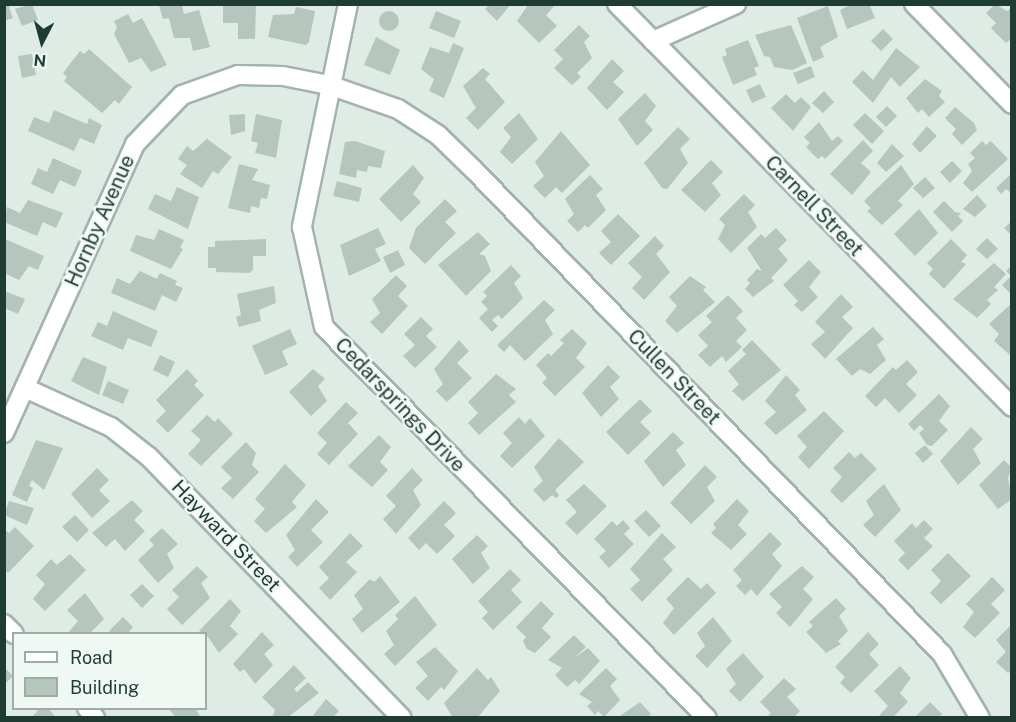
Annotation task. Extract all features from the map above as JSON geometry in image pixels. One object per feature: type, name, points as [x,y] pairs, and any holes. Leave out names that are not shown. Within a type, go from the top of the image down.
[{"type":"street","name":"Cedarsprings Drive","points":[[348,4],[329,86],[303,227],[324,327],[707,717]]},
{"type":"street","name":"Carnell Street","points":[[617,4],[1011,407]]},
{"type":"street","points":[[653,42],[736,4]]},
{"type":"street","points":[[914,4],[1011,104]]},
{"type":"street","name":"Hornby Avenue","points":[[4,433],[135,144],[182,95],[238,75],[283,76],[329,86]]},
{"type":"street","name":"Cullen Street","points":[[329,86],[398,109],[438,135],[942,654],[980,717]]},
{"type":"street","name":"Hayward Street","points":[[25,388],[111,427],[149,457],[402,717]]},
{"type":"building","points":[[4,4],[14,5],[9,7],[13,18],[4,21]]},
{"type":"building","points":[[32,4],[38,20],[22,26],[15,9]]},
{"type":"building","points":[[223,4],[256,4],[255,39],[238,39],[238,23],[223,23]]},
{"type":"building","points":[[490,4],[511,4],[497,21],[485,9]]},
{"type":"building","points":[[556,4],[546,15],[557,26],[539,43],[517,21],[528,5]]},
{"type":"building","points":[[853,4],[869,4],[875,18],[847,29],[840,10]]},
{"type":"building","points":[[995,4],[1007,11],[1012,7],[1012,38],[1006,43],[991,28],[996,23],[986,13]]},
{"type":"building","points":[[159,5],[182,5],[184,14],[199,10],[210,47],[193,51],[190,38],[174,38],[169,18],[163,19]]},
{"type":"building","points":[[828,6],[838,37],[820,47],[824,57],[813,62],[797,18]]},
{"type":"building","points":[[296,7],[315,11],[309,42],[306,45],[268,37],[273,15],[294,14]]},
{"type":"building","points":[[389,11],[396,14],[399,21],[396,28],[389,31],[382,28],[379,21],[382,14]]},
{"type":"building","points":[[436,11],[461,21],[454,38],[429,28]]},
{"type":"building","points":[[128,14],[133,23],[142,18],[167,65],[151,72],[141,58],[129,63],[114,34],[117,27],[114,21]]},
{"type":"building","points":[[579,25],[590,36],[584,42],[592,58],[577,73],[581,77],[572,85],[554,68],[563,59],[554,50]]},
{"type":"building","points":[[791,25],[807,63],[792,70],[774,67],[770,57],[764,56],[755,35]]},
{"type":"building","points":[[883,29],[893,39],[881,51],[871,41]]},
{"type":"building","points":[[376,37],[400,50],[390,75],[364,65]]},
{"type":"building","points":[[748,40],[759,66],[754,68],[757,75],[733,85],[722,57],[727,55],[725,49]]},
{"type":"building","points":[[453,43],[464,48],[444,98],[429,91],[434,79],[421,69],[430,47],[449,53]]},
{"type":"building","points":[[896,48],[920,67],[900,87],[891,77],[873,103],[852,82],[863,70],[873,80]]},
{"type":"building","points":[[89,49],[132,87],[119,104],[115,100],[102,113],[64,81],[67,77],[63,73],[80,51],[84,54]]},
{"type":"building","points":[[32,54],[36,75],[22,78],[18,56]]},
{"type":"building","points":[[612,59],[624,71],[613,82],[624,92],[607,110],[587,88]]},
{"type":"building","points":[[811,66],[815,77],[798,84],[793,73]]},
{"type":"building","points":[[483,68],[490,74],[485,79],[505,102],[478,130],[466,118],[476,108],[463,86]]},
{"type":"building","points":[[925,79],[942,91],[939,96],[945,102],[929,117],[922,109],[918,113],[906,98]]},
{"type":"building","points":[[760,84],[766,97],[752,103],[746,90]]},
{"type":"building","points":[[824,91],[834,102],[823,113],[812,103]]},
{"type":"building","points":[[645,93],[656,106],[645,121],[653,130],[637,146],[618,119]]},
{"type":"building","points":[[786,94],[795,103],[801,97],[811,107],[793,131],[771,108]]},
{"type":"building","points":[[887,106],[897,116],[886,127],[876,117]]},
{"type":"building","points":[[955,107],[974,123],[977,130],[962,145],[952,134],[956,129],[945,118]]},
{"type":"building","points":[[54,110],[87,124],[89,118],[102,125],[94,144],[80,138],[74,151],[28,131],[34,117],[49,123]]},
{"type":"building","points":[[519,113],[538,139],[512,164],[500,152],[511,137],[503,128]]},
{"type":"building","points":[[865,113],[884,131],[872,144],[853,125]]},
{"type":"building","points":[[245,114],[245,131],[231,135],[229,115]]},
{"type":"building","points":[[256,114],[282,120],[276,158],[255,153],[258,143],[251,141]]},
{"type":"building","points":[[819,122],[832,141],[838,136],[843,141],[825,159],[822,156],[818,159],[806,147],[810,143],[804,137]]},
{"type":"building","points":[[927,126],[937,136],[920,153],[912,144]]},
{"type":"building","points":[[678,127],[690,139],[680,149],[688,163],[667,189],[662,188],[644,163]]},
{"type":"building","points":[[561,131],[590,165],[562,193],[556,187],[545,198],[533,186],[544,176],[535,162]]},
{"type":"building","points":[[207,139],[232,157],[218,174],[213,171],[202,188],[180,174],[187,165],[178,159],[187,146],[193,151]]},
{"type":"building","points":[[863,140],[873,151],[861,163],[871,172],[852,195],[830,174]]},
{"type":"building","points":[[355,141],[385,151],[381,168],[368,166],[367,172],[357,170],[356,178],[339,174],[345,142]]},
{"type":"building","points":[[982,141],[986,145],[991,141],[1008,159],[972,192],[963,183],[972,171],[968,164],[975,158],[970,153]]},
{"type":"building","points":[[892,144],[904,156],[886,172],[877,163]]},
{"type":"building","points":[[53,158],[82,171],[75,187],[60,180],[53,194],[31,184],[38,168],[47,172]]},
{"type":"building","points":[[711,160],[723,172],[712,183],[721,195],[705,212],[681,190]]},
{"type":"building","points":[[952,161],[962,171],[950,183],[940,172]]},
{"type":"building","points":[[239,164],[258,169],[252,180],[270,185],[267,199],[261,198],[259,208],[251,206],[250,213],[228,208]]},
{"type":"building","points":[[413,165],[424,178],[413,194],[421,202],[401,222],[379,199]]},
{"type":"building","points":[[901,165],[914,184],[898,201],[903,205],[882,225],[867,211],[871,208],[864,201]]},
{"type":"building","points":[[1012,173],[1012,194],[1006,189],[1001,194],[996,188]]},
{"type":"building","points":[[590,175],[603,189],[596,195],[606,210],[588,228],[585,225],[578,232],[567,221],[574,214],[565,199]]},
{"type":"building","points":[[925,177],[935,188],[923,198],[913,188]]},
{"type":"building","points":[[337,181],[362,188],[359,202],[333,196]]},
{"type":"building","points":[[177,187],[199,197],[188,229],[148,209],[155,194],[171,201]]},
{"type":"building","points":[[744,194],[755,205],[748,212],[757,227],[731,253],[718,239],[725,225],[719,219]]},
{"type":"building","points":[[977,195],[987,206],[975,217],[963,209]]},
{"type":"building","points":[[445,199],[457,211],[445,222],[456,233],[425,264],[409,248],[416,228]]},
{"type":"building","points":[[28,200],[63,213],[56,228],[43,222],[37,236],[4,222],[7,207],[20,213]]},
{"type":"building","points":[[944,201],[955,212],[961,213],[958,216],[963,221],[952,232],[933,212]]},
{"type":"building","points":[[919,209],[938,233],[915,256],[894,234]]},
{"type":"building","points":[[618,214],[640,236],[611,265],[599,253],[611,242],[601,231]]},
{"type":"building","points":[[1012,221],[1012,236],[1004,228]]},
{"type":"building","points":[[378,228],[386,244],[375,249],[381,261],[349,276],[340,245]]},
{"type":"building","points":[[776,228],[787,240],[778,249],[788,260],[771,278],[774,281],[753,297],[745,289],[750,283],[747,280],[757,269],[762,271],[747,248],[761,234],[765,238]]},
{"type":"building","points":[[159,229],[184,240],[180,248],[183,249],[171,269],[130,251],[136,235],[154,240]]},
{"type":"building","points":[[478,232],[490,244],[479,254],[485,256],[491,271],[466,296],[438,265]]},
{"type":"building","points":[[655,236],[664,246],[656,254],[670,272],[644,300],[632,288],[642,277],[628,263]]},
{"type":"building","points":[[987,238],[998,249],[987,259],[976,249]]},
{"type":"building","points":[[5,239],[44,256],[38,270],[29,266],[19,280],[4,273]]},
{"type":"building","points":[[266,239],[266,256],[253,256],[253,270],[249,273],[216,272],[216,268],[208,268],[208,247],[215,247],[215,241]]},
{"type":"building","points":[[951,239],[967,255],[961,262],[966,264],[944,289],[929,274],[933,269],[927,263]]},
{"type":"building","points":[[398,250],[405,265],[390,273],[383,257]]},
{"type":"building","points":[[809,260],[821,272],[809,287],[818,297],[802,312],[794,305],[798,301],[783,285]]},
{"type":"building","points":[[994,263],[1006,274],[994,287],[998,290],[987,300],[991,304],[977,318],[953,299]]},
{"type":"building","points":[[511,265],[521,276],[514,283],[523,298],[502,319],[498,315],[492,320],[498,326],[492,332],[479,318],[488,309],[481,302],[487,296],[483,292]]},
{"type":"building","points":[[1012,265],[1012,295],[1002,285],[1011,276],[1006,271]]},
{"type":"building","points":[[140,271],[157,279],[160,273],[177,281],[175,285],[183,288],[176,302],[162,295],[155,311],[111,293],[117,278],[130,284]]},
{"type":"building","points":[[396,275],[407,286],[398,296],[408,306],[382,334],[370,322],[380,313],[372,299]]},
{"type":"building","points":[[690,276],[706,287],[703,290],[715,302],[677,333],[665,321],[677,306],[669,297]]},
{"type":"building","points":[[274,286],[276,303],[259,310],[261,321],[239,327],[236,317],[241,315],[237,294]]},
{"type":"building","points":[[4,291],[25,299],[18,314],[4,308]]},
{"type":"building","points":[[841,294],[853,307],[842,317],[853,328],[825,359],[811,344],[825,332],[815,322]]},
{"type":"building","points":[[728,295],[743,311],[736,318],[747,330],[736,341],[742,347],[726,362],[722,356],[710,367],[698,355],[708,346],[698,335],[712,322],[706,316]]},
{"type":"building","points":[[544,300],[555,310],[545,320],[553,334],[525,361],[510,345],[504,352],[497,345]]},
{"type":"building","points":[[1012,303],[1012,353],[1010,355],[994,341],[999,334],[989,324]]},
{"type":"building","points":[[113,311],[158,331],[151,347],[128,338],[123,350],[91,336],[98,322],[107,326]]},
{"type":"building","points":[[421,317],[433,329],[426,336],[437,347],[415,368],[403,356],[415,345],[404,334]]},
{"type":"building","points":[[873,327],[884,339],[877,345],[886,360],[870,374],[860,369],[852,376],[836,359]]},
{"type":"building","points":[[290,329],[297,344],[282,351],[288,365],[265,375],[252,346]]},
{"type":"building","points":[[572,329],[587,343],[576,358],[585,367],[555,396],[542,383],[547,378],[536,365],[548,353],[551,356],[564,343],[560,340]]},
{"type":"building","points":[[459,340],[469,351],[457,363],[472,378],[447,402],[436,391],[443,384],[434,369]]},
{"type":"building","points":[[752,340],[781,370],[743,401],[732,391],[739,384],[728,371],[746,354],[742,350]]},
{"type":"building","points":[[160,355],[175,362],[168,377],[153,370]]},
{"type":"building","points":[[83,357],[107,367],[99,395],[71,381]]},
{"type":"building","points":[[907,360],[918,372],[906,384],[917,395],[899,413],[885,398],[876,407],[865,396],[893,367],[896,370]]},
{"type":"building","points":[[608,365],[620,377],[610,387],[619,399],[601,417],[582,393]]},
{"type":"building","points":[[187,369],[198,381],[194,385],[204,395],[168,433],[156,421],[166,411],[156,400]]},
{"type":"building","points":[[313,369],[325,379],[318,386],[327,401],[311,416],[289,392]]},
{"type":"building","points":[[496,374],[516,389],[509,395],[516,402],[479,435],[468,423],[478,413],[468,402]]},
{"type":"building","points":[[786,375],[800,390],[795,395],[807,410],[776,435],[764,423],[776,412],[765,401]]},
{"type":"building","points":[[108,381],[129,390],[123,404],[102,395]]},
{"type":"building","points":[[939,394],[950,406],[939,421],[948,430],[932,446],[927,445],[919,433],[924,429],[920,425],[914,431],[908,424]]},
{"type":"building","points":[[640,399],[652,411],[640,422],[651,433],[628,455],[606,432]]},
{"type":"building","points":[[346,402],[358,413],[348,423],[358,434],[329,465],[317,454],[327,443],[317,433]]},
{"type":"building","points":[[824,411],[844,431],[809,469],[798,457],[807,447],[797,436]]},
{"type":"building","points":[[207,415],[215,422],[218,418],[233,434],[201,466],[188,454],[201,440],[191,431]]},
{"type":"building","points":[[519,417],[525,424],[530,418],[545,436],[512,468],[500,456],[512,443],[503,433]]},
{"type":"building","points":[[971,427],[983,439],[973,449],[981,463],[958,485],[940,461]]},
{"type":"building","points":[[673,432],[684,443],[676,450],[686,465],[663,487],[644,461]]},
{"type":"building","points":[[379,435],[391,447],[380,462],[388,470],[372,487],[348,466]]},
{"type":"building","points":[[559,438],[584,462],[555,490],[559,495],[556,498],[552,495],[544,502],[533,490],[543,481],[534,467]]},
{"type":"building","points":[[36,440],[63,448],[44,490],[32,480],[29,486],[33,488],[27,502],[12,495]]},
{"type":"building","points":[[246,442],[256,453],[252,465],[259,472],[233,499],[221,488],[232,478],[221,467]]},
{"type":"building","points":[[925,445],[933,454],[923,463],[915,453]]},
{"type":"building","points":[[849,452],[855,458],[861,453],[877,469],[842,503],[830,491],[842,477],[833,468]]},
{"type":"building","points":[[1004,460],[1012,468],[1008,478],[1012,499],[998,509],[979,485]]},
{"type":"building","points":[[285,464],[306,485],[292,502],[297,507],[266,533],[254,521],[265,509],[255,499]]},
{"type":"building","points":[[705,465],[717,477],[707,487],[715,501],[691,524],[670,503]]},
{"type":"building","points":[[97,468],[109,480],[99,490],[110,501],[92,518],[71,494]]},
{"type":"building","points":[[412,468],[423,480],[413,490],[421,505],[396,534],[383,519],[396,506],[386,496]]},
{"type":"building","points":[[584,484],[607,506],[577,535],[565,523],[577,512],[566,500]]},
{"type":"building","points":[[884,484],[901,510],[875,537],[863,525],[874,515],[866,501]]},
{"type":"building","points":[[316,499],[329,512],[311,530],[323,542],[297,567],[288,557],[295,550],[286,535]]},
{"type":"building","points":[[737,499],[749,511],[738,525],[747,534],[731,550],[711,533],[716,528],[713,524]]},
{"type":"building","points":[[132,500],[143,511],[134,520],[145,531],[125,551],[115,539],[106,547],[92,533]]},
{"type":"building","points":[[9,501],[34,508],[27,525],[4,515]]},
{"type":"building","points":[[444,501],[456,513],[444,525],[455,536],[437,554],[426,543],[419,550],[408,538]]},
{"type":"building","points":[[646,510],[661,526],[649,537],[634,521]]},
{"type":"building","points":[[75,515],[89,530],[77,542],[62,527]]},
{"type":"building","points":[[623,520],[630,528],[624,534],[634,544],[609,568],[599,557],[606,551],[594,539],[612,521],[617,526]]},
{"type":"building","points":[[924,520],[933,529],[924,538],[933,546],[908,570],[898,560],[905,553],[894,541],[912,523],[916,528]]},
{"type":"building","points":[[15,527],[34,546],[8,573],[4,569],[4,529],[9,533]]},
{"type":"building","points":[[162,528],[178,544],[167,554],[174,568],[158,583],[138,560],[154,545],[149,540]]},
{"type":"building","points":[[770,532],[782,544],[772,554],[782,566],[757,596],[751,589],[745,595],[736,586],[742,580],[733,570]]},
{"type":"building","points":[[350,533],[363,546],[346,562],[357,572],[330,600],[319,588],[329,578],[319,567]]},
{"type":"building","points":[[662,533],[676,547],[663,559],[673,570],[642,602],[630,589],[640,580],[630,569]]},
{"type":"building","points":[[477,535],[488,546],[481,553],[490,568],[473,584],[452,559]]},
{"type":"building","points":[[948,553],[971,576],[941,604],[930,593],[941,581],[931,570]]},
{"type":"building","points":[[70,554],[86,570],[45,611],[33,599],[45,584],[36,575],[51,559],[57,565]]},
{"type":"building","points":[[197,566],[208,577],[201,583],[210,598],[182,625],[167,609],[179,597],[172,590]]},
{"type":"building","points":[[802,566],[814,577],[803,589],[813,599],[790,627],[776,613],[782,607],[769,594]]},
{"type":"building","points":[[510,569],[521,580],[511,590],[522,602],[493,630],[482,618],[488,612],[478,601]]},
{"type":"building","points":[[380,576],[400,602],[362,633],[352,619],[363,609],[354,595],[370,579],[374,582]]},
{"type":"building","points":[[688,577],[701,589],[707,583],[716,593],[674,635],[663,623],[674,608],[666,599]]},
{"type":"building","points":[[992,577],[1005,590],[991,604],[1000,613],[975,638],[963,627],[974,612],[966,604]]},
{"type":"building","points":[[142,584],[154,596],[142,608],[130,595]]},
{"type":"building","points":[[85,593],[104,619],[91,632],[69,632],[78,621],[67,610]]},
{"type":"building","points":[[415,596],[437,625],[395,666],[384,654],[394,645],[386,631],[398,619],[395,615]]},
{"type":"building","points":[[836,598],[846,609],[839,616],[848,631],[838,641],[841,644],[826,653],[806,632],[813,626],[809,622]]},
{"type":"building","points":[[230,599],[241,611],[230,626],[238,634],[219,653],[207,632],[199,631]]},
{"type":"building","points":[[541,601],[554,614],[542,628],[551,637],[535,653],[527,649],[523,641],[526,637],[516,627]]},
{"type":"building","points":[[123,617],[133,627],[129,632],[109,631]]},
{"type":"building","points":[[713,617],[732,641],[707,668],[695,656],[705,646],[697,633]]},
{"type":"building","points":[[1012,624],[1012,670],[1008,673],[996,662],[1006,652],[996,640]]},
{"type":"building","points":[[262,632],[274,645],[264,654],[273,665],[255,684],[244,669],[240,672],[233,664]]},
{"type":"building","points":[[868,632],[879,644],[869,654],[879,665],[851,693],[840,683],[845,677],[835,667]]},
{"type":"building","points":[[574,635],[586,647],[574,658],[588,648],[600,661],[579,684],[575,680],[567,687],[555,675],[562,668],[548,660]]},
{"type":"building","points":[[435,647],[458,671],[444,690],[441,687],[428,701],[415,688],[428,676],[416,662]]},
{"type":"building","points":[[743,653],[764,677],[740,702],[729,691],[736,684],[726,669]]},
{"type":"building","points":[[294,665],[306,678],[294,689],[297,692],[308,682],[319,693],[287,718],[272,718],[275,710],[262,697]]},
{"type":"building","points":[[900,666],[911,678],[900,693],[908,702],[892,718],[877,718],[888,706],[874,691]]},
{"type":"building","points":[[4,667],[12,677],[4,685]]},
{"type":"building","points":[[477,668],[488,680],[491,677],[500,691],[477,718],[453,718],[444,703]]},
{"type":"building","points":[[606,668],[617,679],[610,686],[620,700],[604,717],[598,711],[595,715],[587,706],[592,702],[579,694]]},
{"type":"building","points":[[784,678],[796,689],[787,697],[800,711],[793,718],[766,718],[771,713],[760,702]]},
{"type":"building","points":[[326,699],[339,711],[332,718],[311,718]]},
{"type":"building","points":[[640,702],[651,714],[647,718],[617,718]]},
{"type":"building","points":[[930,702],[942,714],[938,718],[914,718]]},
{"type":"building","points":[[38,710],[50,710],[56,718],[31,718]]},
{"type":"building","points":[[170,710],[196,710],[201,718],[176,718]]}]
